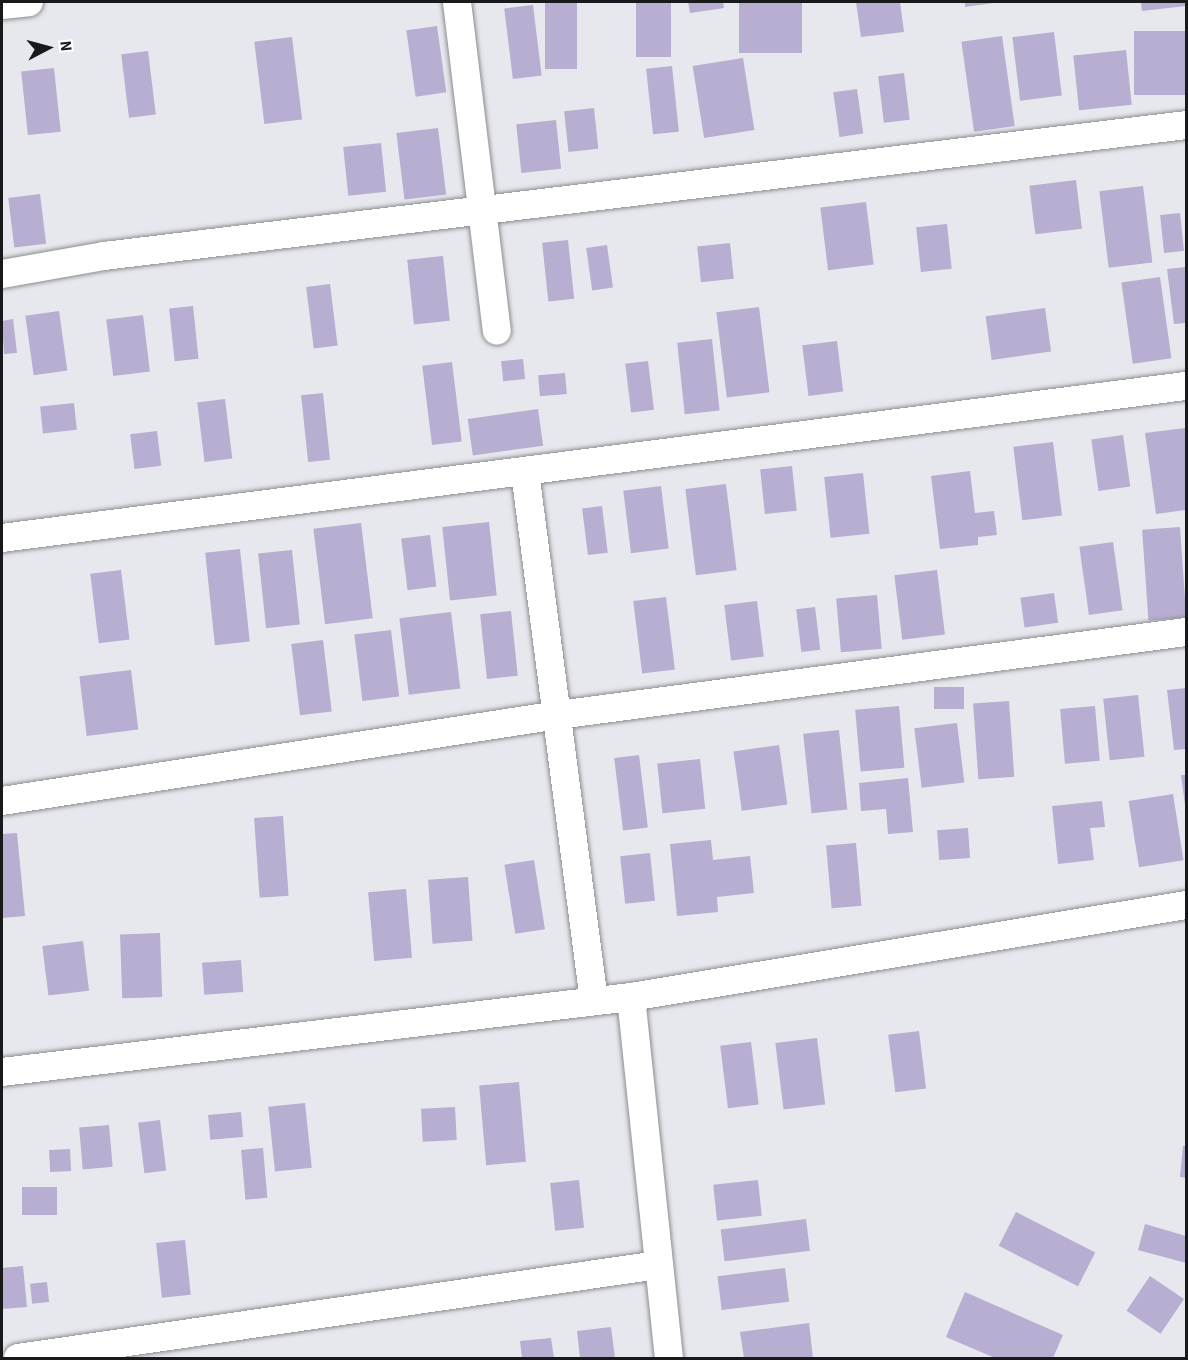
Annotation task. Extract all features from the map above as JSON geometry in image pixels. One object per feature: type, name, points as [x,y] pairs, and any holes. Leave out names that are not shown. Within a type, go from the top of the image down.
[{"type":"street","points":[[2,5],[29,2]]},
{"type":"street","points":[[458,2],[485,209],[497,332]]},
{"type":"street","points":[[2,274],[104,256],[1186,125]]},
{"type":"street","points":[[2,538],[1186,386]]},
{"type":"street","points":[[525,472],[594,1001]]},
{"type":"street","points":[[2,801],[558,715],[1186,632]]},
{"type":"street","points":[[2,1072],[631,997],[1186,905]]},
{"type":"street","points":[[631,997],[669,1359]]},
{"type":"street","points":[[18,1359],[658,1265]]},
{"type":"building","points":[[545,2],[577,2],[577,69],[545,69]]},
{"type":"building","points":[[636,2],[671,2],[671,57],[636,57]]},
{"type":"building","points":[[688,2],[723,2],[724,8],[690,13]]},
{"type":"building","points":[[739,2],[802,2],[802,53],[739,53]]},
{"type":"building","points":[[856,2],[900,2],[904,32],[861,37]]},
{"type":"building","points":[[965,2],[994,2],[994,3],[965,7]]},
{"type":"building","points":[[1141,2],[1186,2],[1186,6],[1142,11]]},
{"type":"building","points":[[533,5],[542,75],[513,79],[504,9]]},
{"type":"building","points":[[437,26],[446,92],[416,97],[406,30]]},
{"type":"building","points":[[1134,31],[1186,31],[1186,95],[1134,95]]},
{"type":"building","points":[[1054,32],[1062,96],[1020,101],[1012,37]]},
{"type":"building","points":[[1002,36],[1015,126],[974,132],[961,42]]},
{"type":"building","points":[[292,37],[302,119],[264,124],[254,42]]},
{"type":"building","points":[[1126,50],[1132,105],[1079,110],[1073,56]]},
{"type":"building","points":[[148,51],[156,115],[129,118],[121,54]]},
{"type":"building","points":[[743,58],[754,130],[704,138],[693,66]]},
{"type":"building","points":[[672,66],[679,132],[653,134],[646,69]]},
{"type":"building","points":[[54,68],[61,132],[28,135],[21,71]]},
{"type":"building","points":[[904,73],[910,120],[884,123],[878,76]]},
{"type":"building","points":[[857,89],[863,134],[839,137],[833,92]]},
{"type":"building","points":[[594,108],[598,149],[568,152],[564,111]]},
{"type":"building","points":[[556,120],[561,169],[521,173],[516,124]]},
{"type":"building","points":[[438,128],[446,195],[404,200],[396,133]]},
{"type":"building","points":[[381,143],[386,192],[348,196],[343,147]]},
{"type":"building","points":[[1076,180],[1082,229],[1035,234],[1029,186]]},
{"type":"building","points":[[1143,186],[1152,262],[1109,268],[1099,191]]},
{"type":"building","points":[[40,194],[46,244],[14,248],[8,198]]},
{"type":"building","points":[[866,202],[874,265],[828,270],[820,208]]},
{"type":"building","points":[[1180,213],[1184,251],[1164,253],[1160,215]]},
{"type":"building","points":[[947,224],[952,269],[921,272],[916,227]]},
{"type":"building","points":[[568,240],[574,299],[548,301],[542,243]]},
{"type":"building","points":[[730,243],[734,279],[701,282],[697,246]]},
{"type":"building","points":[[607,245],[613,288],[592,291],[586,248]]},
{"type":"building","points":[[443,256],[450,321],[414,324],[407,260]]},
{"type":"building","points":[[1186,267],[1186,323],[1174,324],[1167,269]]},
{"type":"building","points":[[1160,277],[1171,358],[1133,364],[1121,282]]},
{"type":"building","points":[[330,284],[338,346],[314,348],[306,287]]},
{"type":"building","points":[[193,306],[199,359],[175,361],[169,309]]},
{"type":"building","points":[[759,307],[769,392],[727,398],[716,312]]},
{"type":"building","points":[[1045,308],[1051,352],[992,360],[986,316]]},
{"type":"building","points":[[59,311],[67,370],[34,375],[25,316]]},
{"type":"building","points":[[143,315],[150,372],[113,376],[106,320]]},
{"type":"building","points":[[13,319],[17,353],[4,354],[2,321]]},
{"type":"building","points":[[712,339],[720,411],[685,414],[677,343]]},
{"type":"building","points":[[837,341],[843,392],[808,396],[802,345]]},
{"type":"building","points":[[523,359],[525,379],[503,381],[501,361]]},
{"type":"building","points":[[648,361],[654,410],[631,412],[625,364]]},
{"type":"building","points":[[452,362],[462,441],[432,445],[422,366]]},
{"type":"building","points":[[565,373],[567,394],[540,396],[538,375]]},
{"type":"building","points":[[323,393],[330,460],[308,462],[301,395]]},
{"type":"building","points":[[225,399],[232,459],[205,462],[197,402]]},
{"type":"building","points":[[74,403],[77,430],[43,433],[40,407]]},
{"type":"building","points":[[538,409],[543,446],[473,456],[468,419]]},
{"type":"building","points":[[1185,428],[1186,510],[1156,514],[1145,433]]},
{"type":"building","points":[[157,431],[161,466],[134,469],[130,434]]},
{"type":"building","points":[[1123,435],[1130,486],[1099,491],[1091,439]]},
{"type":"building","points":[[1053,442],[1062,515],[1022,520],[1013,447]]},
{"type":"building","points":[[792,466],[797,511],[765,514],[760,469]]},
{"type":"building","points":[[970,471],[975,513],[994,511],[997,535],[978,537],[978,545],[940,549],[931,476]]},
{"type":"building","points":[[863,473],[869,534],[831,538],[824,477]]},
{"type":"building","points":[[726,484],[737,570],[696,575],[685,489]]},
{"type":"building","points":[[661,486],[669,549],[631,553],[623,491]]},
{"type":"building","points":[[602,506],[608,553],[588,555],[582,508]]},
{"type":"building","points":[[489,522],[497,596],[450,601],[442,527]]},
{"type":"building","points":[[361,523],[373,618],[325,624],[313,529]]},
{"type":"building","points":[[1180,527],[1186,618],[1148,620],[1142,530]]},
{"type":"building","points":[[430,535],[436,587],[408,590],[401,539]]},
{"type":"building","points":[[1113,542],[1123,610],[1089,615],[1079,547]]},
{"type":"building","points":[[240,549],[250,641],[215,645],[205,553]]},
{"type":"building","points":[[292,550],[300,625],[266,628],[258,554]]},
{"type":"building","points":[[121,570],[130,639],[99,643],[90,574]]},
{"type":"building","points":[[937,570],[945,635],[902,640],[894,575]]},
{"type":"building","points":[[1054,593],[1058,623],[1025,627],[1020,598]]},
{"type":"building","points":[[877,595],[882,649],[841,652],[836,599]]},
{"type":"building","points":[[666,597],[675,669],[642,673],[633,601]]},
{"type":"building","points":[[757,601],[764,657],[731,661],[724,605]]},
{"type":"building","points":[[815,607],[820,650],[801,652],[796,609]]},
{"type":"building","points":[[511,611],[518,676],[487,679],[480,614]]},
{"type":"building","points":[[451,612],[460,688],[409,695],[399,618]]},
{"type":"building","points":[[391,630],[399,697],[362,701],[354,635]]},
{"type":"building","points":[[323,640],[332,711],[300,715],[291,644]]},
{"type":"building","points":[[131,670],[138,730],[87,736],[79,676]]},
{"type":"building","points":[[934,687],[964,687],[964,709],[934,709]]},
{"type":"building","points":[[1186,688],[1186,749],[1174,750],[1167,690]]},
{"type":"building","points":[[1138,695],[1144,757],[1110,760],[1103,699]]},
{"type":"building","points":[[1009,701],[1014,777],[978,779],[973,704]]},
{"type":"building","points":[[899,706],[904,768],[861,772],[855,710]]},
{"type":"building","points":[[1095,706],[1100,761],[1065,764],[1060,709]]},
{"type":"building","points":[[957,723],[964,783],[922,788],[914,728]]},
{"type":"building","points":[[839,730],[847,810],[812,813],[803,734]]},
{"type":"building","points":[[779,745],[787,804],[742,811],[733,751]]},
{"type":"building","points":[[639,755],[648,827],[623,831],[614,758]]},
{"type":"building","points":[[700,759],[705,809],[662,813],[657,763]]},
{"type":"building","points":[[1181,775],[1186,775],[1186,805],[1185,805]]},
{"type":"building","points":[[908,778],[913,832],[888,834],[886,809],[861,811],[859,783]]},
{"type":"building","points":[[1173,794],[1183,860],[1139,867],[1129,801]]},
{"type":"building","points":[[1102,801],[1105,827],[1090,828],[1094,860],[1058,864],[1052,806]]},
{"type":"building","points":[[283,816],[289,896],[260,898],[254,818]]},
{"type":"building","points":[[968,828],[970,858],[939,860],[937,830]]},
{"type":"building","points":[[17,833],[25,916],[2,918],[2,834]]},
{"type":"building","points":[[711,840],[713,860],[750,856],[754,893],[717,897],[718,912],[677,916],[670,844]]},
{"type":"building","points":[[856,843],[861,906],[832,908],[826,846]]},
{"type":"building","points":[[650,853],[655,901],[625,904],[620,856]]},
{"type":"building","points":[[534,860],[545,929],[515,934],[504,865]]},
{"type":"building","points":[[468,877],[472,941],[433,944],[428,880]]},
{"type":"building","points":[[406,889],[412,958],[374,961],[368,892]]},
{"type":"building","points":[[160,933],[162,997],[122,998],[120,934]]},
{"type":"building","points":[[83,941],[89,991],[48,996],[42,946]]},
{"type":"building","points":[[241,960],[243,992],[204,995],[202,963]]},
{"type":"building","points":[[919,1031],[926,1089],[895,1092],[888,1035]]},
{"type":"building","points":[[817,1038],[825,1105],[783,1110],[775,1043]]},
{"type":"building","points":[[751,1042],[759,1105],[728,1108],[720,1046]]},
{"type":"building","points":[[519,1082],[526,1162],[486,1165],[479,1085]]},
{"type":"building","points":[[305,1103],[312,1168],[275,1172],[268,1107]]},
{"type":"building","points":[[455,1107],[457,1140],[423,1142],[421,1109]]},
{"type":"building","points":[[241,1112],[243,1137],[210,1140],[208,1115]]},
{"type":"building","points":[[160,1120],[166,1171],[144,1173],[138,1123]]},
{"type":"building","points":[[109,1125],[113,1167],[83,1169],[79,1128]]},
{"type":"building","points":[[1183,1146],[1186,1146],[1186,1178],[1180,1177]]},
{"type":"building","points":[[263,1148],[267,1198],[245,1200],[241,1150]]},
{"type":"building","points":[[70,1149],[71,1171],[50,1172],[49,1150]]},
{"type":"building","points":[[579,1180],[584,1228],[555,1231],[550,1183]]},
{"type":"building","points":[[758,1180],[762,1216],[717,1221],[713,1185]]},
{"type":"building","points":[[22,1187],[57,1187],[57,1215],[22,1215]]},
{"type":"building","points":[[1016,1212],[1095,1252],[1078,1286],[999,1246]]},
{"type":"building","points":[[806,1219],[810,1251],[725,1261],[721,1229]]},
{"type":"building","points":[[1145,1224],[1186,1236],[1186,1263],[1138,1250]]},
{"type":"building","points":[[185,1240],[191,1295],[162,1298],[156,1243]]},
{"type":"building","points":[[23,1266],[27,1307],[2,1309],[2,1268]]},
{"type":"building","points":[[785,1268],[789,1302],[722,1310],[718,1276]]},
{"type":"building","points":[[1150,1276],[1184,1299],[1161,1334],[1127,1311]]},
{"type":"building","points":[[47,1282],[49,1302],[32,1304],[30,1284]]},
{"type":"building","points":[[965,1292],[1063,1335],[1053,1358],[995,1358],[946,1337]]},
{"type":"building","points":[[809,1323],[813,1358],[744,1358],[740,1332]]},
{"type":"building","points":[[611,1327],[615,1358],[580,1358],[577,1331]]},
{"type":"building","points":[[551,1338],[554,1358],[522,1358],[520,1341]]}]
